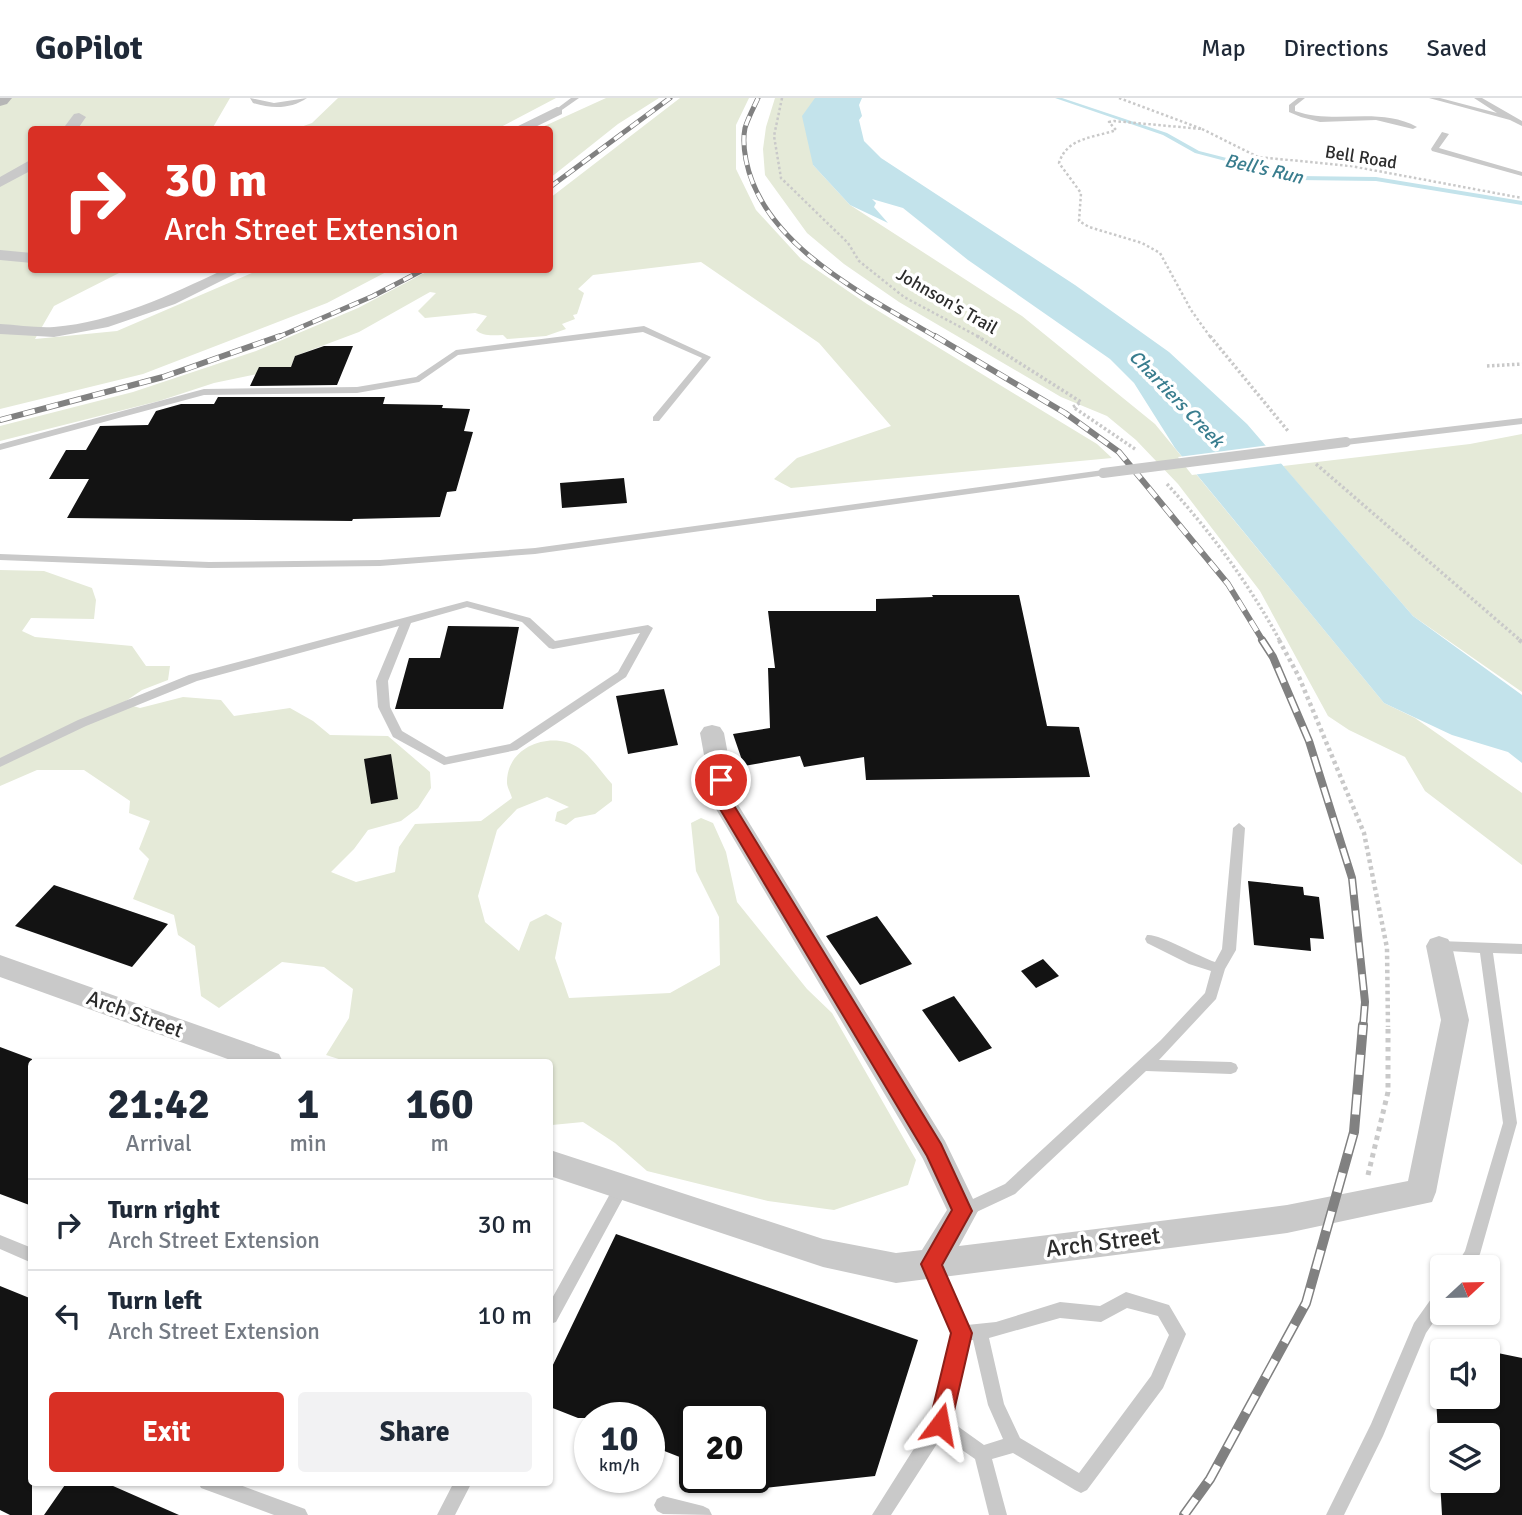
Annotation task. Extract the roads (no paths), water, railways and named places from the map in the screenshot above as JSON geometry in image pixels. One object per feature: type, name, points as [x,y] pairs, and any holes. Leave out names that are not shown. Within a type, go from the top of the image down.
[{"type":"street","points":[[525,126],[556,111]]},
{"type":"street","points":[[72,126],[79,117]]},
{"type":"street","points":[[0,183],[28,166]]},
{"type":"street","points":[[0,255],[28,257]]},
{"type":"street","points":[[0,329],[51,332],[115,322],[183,296],[229,273]]},
{"type":"street","points":[[712,733],[725,804],[934,1150],[962,1211],[931,1264]]},
{"type":"street","name":"Arch Street","points":[[553,1164],[823,1254],[896,1268],[1287,1219],[1421,1192],[1455,1020],[1439,946]]},
{"type":"street","name":"Arch Street","points":[[0,965],[261,1059]]},
{"type":"lane","points":[[253,98],[255,102],[275,106],[288,105],[304,98]]},
{"type":"lane","points":[[556,111],[576,98]]},
{"type":"lane","points":[[1302,98],[1292,105],[1292,111],[1308,118],[1325,122],[1375,119],[1413,127]]},
{"type":"lane","points":[[1432,98],[1514,119]]},
{"type":"lane","points":[[1477,98],[1522,124]]},
{"type":"lane","points":[[1445,134],[1435,149],[1522,174]]},
{"type":"lane","points":[[0,447],[204,391],[357,390],[419,379],[456,353],[644,329],[707,357],[656,419]]},
{"type":"lane","points":[[0,557],[209,565],[380,563],[535,551],[1103,473],[1522,421]]},
{"type":"lane","points":[[0,763],[82,723],[193,678],[467,604],[526,620],[553,645],[648,628],[622,674],[513,747],[444,761],[397,734],[384,707],[382,681],[406,621]]},
{"type":"lane","points":[[962,1211],[1010,1189],[1143,1065],[1211,995],[1218,968],[1229,950],[1239,828]]},
{"type":"lane","points":[[1152,939],[1218,968]]},
{"type":"lane","points":[[1439,946],[1522,949]]},
{"type":"lane","points":[[1471,1255],[1510,1123],[1486,948]]},
{"type":"lane","points":[[1143,1065],[1231,1068]]},
{"type":"lane","points":[[553,1312],[621,1188]]},
{"type":"lane","points":[[0,1242],[28,1254]]},
{"type":"lane","points":[[931,1264],[970,1332],[996,1405],[1014,1444],[1082,1484],[1157,1382],[1178,1334],[1163,1310],[1126,1300],[1101,1314],[1060,1310],[996,1330],[970,1332]]},
{"type":"lane","points":[[1335,1515],[1377,1430],[1420,1328],[1430,1314]]},
{"type":"lane","points":[[881,1515],[940,1424],[970,1332]]},
{"type":"lane","points":[[940,1424],[982,1454],[998,1515]]},
{"type":"lane","points":[[982,1454],[1014,1444]]},
{"type":"lane","points":[[217,1486],[299,1515]]},
{"type":"lane","points":[[446,1515],[461,1486]]},
{"type":"lane","points":[[663,1505],[702,1515]]},
{"type":"water","name":"Chartiers Creek","points":[[815,98],[862,98],[859,105],[862,116],[859,120],[864,141],[881,158],[1075,285],[1169,352],[1247,424],[1413,616],[1522,695],[1522,763],[1508,752],[1452,735],[1384,703],[1175,448],[1134,383],[1110,359],[968,260],[903,208],[872,199],[876,203],[874,207],[888,223],[850,205],[813,165],[802,116]]},
{"type":"waterway","name":"Bell's Run","points":[[1057,98],[1165,134],[1197,152],[1298,178],[1376,179],[1522,203]]},
{"type":"railway","points":[[553,185],[670,98]]},
{"type":"railway","points":[[758,98],[745,128],[745,152],[756,191],[773,219],[796,244],[851,287],[938,338]]},
{"type":"railway","points":[[276,338],[373,296],[417,273]]},
{"type":"railway","points":[[0,420],[163,377],[280,336]]},
{"type":"railway","points":[[935,336],[1065,413],[1119,452],[1228,584],[1263,641]]},
{"type":"railway","points":[[1262,640],[1273,657],[1309,741],[1352,878],[1365,1002],[1363,1027]]},
{"type":"railway","points":[[1184,1515],[1210,1479],[1306,1303],[1354,1132],[1363,1025]]}]
